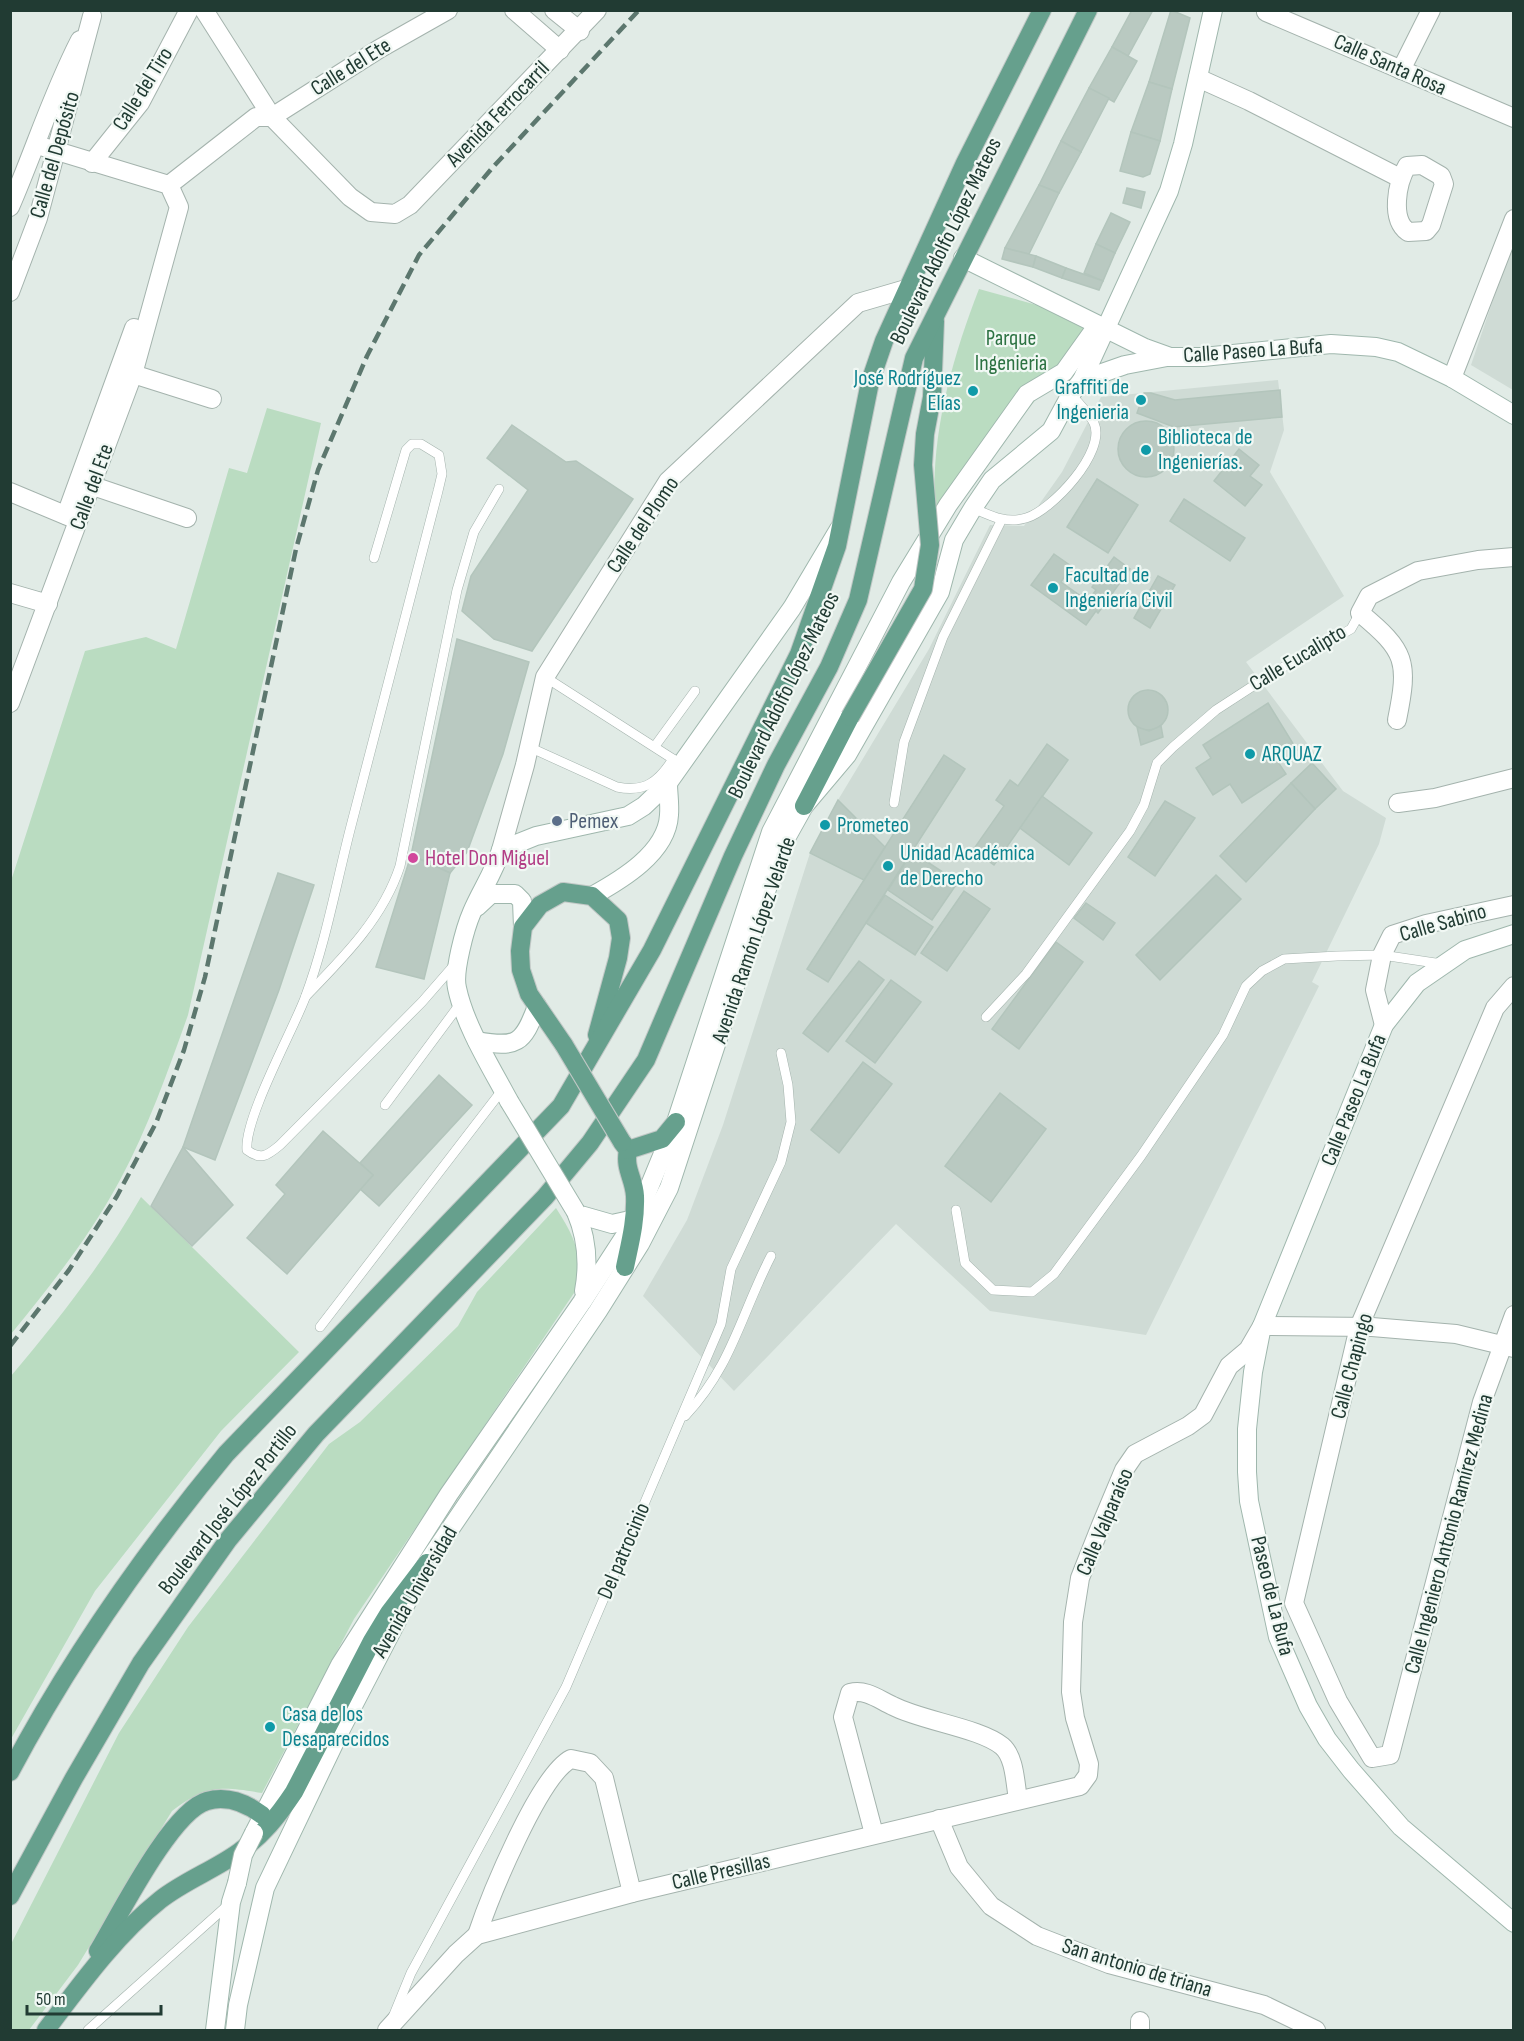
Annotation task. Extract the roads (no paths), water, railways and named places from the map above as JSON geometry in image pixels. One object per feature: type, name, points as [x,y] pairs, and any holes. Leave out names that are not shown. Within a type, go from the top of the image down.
[{"type":"main road","name":"Boulevard Adolfo López Mateos","points":[[511,1160],[561,1106],[593,1054],[652,950],[799,654],[837,546],[870,382],[906,289],[965,163],[1042,10]]},
{"type":"main road","name":"Boulevard Adolfo López Mateos","points":[[545,1197],[590,1143],[624,1096],[646,1060],[733,856],[776,765],[829,667],[858,600],[914,358],[1088,10]]},
{"type":"main road","points":[[804,806],[850,717],[923,590],[930,545],[923,465],[932,397],[936,311]]},
{"type":"main road","points":[[593,1054],[621,938],[618,920],[592,896],[562,892],[540,905],[523,927],[521,970],[537,1006],[564,1045],[625,1146],[625,1164],[633,1182],[636,1219],[625,1267]]},
{"type":"main road","points":[[625,1146],[662,1139],[676,1122]]},
{"type":"main road","name":"Boulevard José López Portillo","points":[[10,1772],[99,1625],[176,1514],[226,1454],[511,1160]]},
{"type":"main road","name":"Boulevard José López Portillo","points":[[10,1896],[74,1778],[141,1663],[228,1540],[316,1434],[545,1197]]},
{"type":"main road","points":[[46,2031],[73,1994],[128,1930],[161,1899],[238,1853],[267,1829],[280,1814],[372,1641],[389,1613],[427,1563]]},
{"type":"main road","points":[[73,1994],[151,1862],[171,1832],[191,1809],[207,1801],[224,1800],[249,1805],[262,1815]]},
{"type":"street","name":"Calle del Tiro","points":[[92,163],[140,103],[189,10]]},
{"type":"street","points":[[204,10],[272,117]]},
{"type":"street","name":"Calle del Ete","points":[[73,518],[93,486],[133,374],[179,207],[169,186],[256,117],[272,117],[379,49],[448,10]]},
{"type":"street","points":[[514,10],[560,50]]},
{"type":"street","points":[[554,10],[580,31]]},
{"type":"street","name":"Avenida Ferrocarril","points":[[272,117],[350,197],[370,212],[395,214],[410,205],[580,31],[597,10]]},
{"type":"street","name":"Avenida Ramón López Velarde","points":[[662,1184],[780,849],[804,806],[847,756],[940,592],[954,540],[973,508],[992,480],[1051,431],[1076,387],[1162,187],[1206,10]]},
{"type":"street","name":"Avenida Ramón López Velarde","points":[[662,1184],[676,1122],[771,832],[902,582],[982,454],[1027,394],[1064,372],[1103,325],[1169,191],[1213,10]]},
{"type":"street","points":[[1401,70],[1431,10]]},
{"type":"street","name":"Calle Santa Rosa","points":[[1266,12],[1514,118]]},
{"type":"street","name":"Calle del Depósito","points":[[11,207],[37,145],[59,81],[93,13]]},
{"type":"street","name":"Calle del Depósito","points":[[10,292],[38,218],[93,13]]},
{"type":"street","points":[[1198,78],[1250,101],[1400,178]]},
{"type":"street","points":[[37,145],[169,186]]},
{"type":"street","points":[[11,207],[38,218]]},
{"type":"street","points":[[1452,378],[1514,219]]},
{"type":"street","name":"Calle Paseo La Bufa","points":[[963,258],[1103,325],[1145,348],[1170,357],[1225,355],[1331,344],[1359,345],[1398,352],[1452,378],[1514,415]]},
{"type":"street","name":"Calle del Ete","points":[[10,703],[48,604],[73,518],[145,298],[163,268]]},
{"type":"street","name":"Calle del Plomo","points":[[501,850],[545,677],[668,481],[858,303],[906,289]]},
{"type":"street","points":[[1076,387],[1125,365],[1170,357]]},
{"type":"street","points":[[133,374],[212,399]]},
{"type":"street","points":[[982,454],[992,480]]},
{"type":"street","points":[[93,486],[187,518]]},
{"type":"street","points":[[10,492],[73,518]]},
{"type":"street","name":"Boulevard Adolfo López Mateos","points":[[501,850],[536,836],[628,816],[644,806],[668,783],[792,608],[841,525]]},
{"type":"street","name":"Calle Eucalipto","points":[[1360,613],[1369,596],[1418,571],[1478,560],[1514,557]]},
{"type":"street","points":[[10,593],[48,604]]},
{"type":"street","points":[[1360,613],[1391,639],[1404,669],[1397,720]]},
{"type":"street","points":[[1398,803],[1435,798],[1514,778]]},
{"type":"street","points":[[592,896],[638,868],[661,838],[670,817],[668,783]]},
{"type":"street","points":[[501,850],[496,865],[471,913],[459,959],[456,987],[477,1041],[506,1095],[577,1213],[586,1248],[588,1269],[582,1302]]},
{"type":"street","points":[[471,913],[491,894],[515,894],[522,901],[523,927]]},
{"type":"street","name":"Calle Sabino","points":[[1384,1025],[1375,990],[1382,955],[1392,935],[1426,924],[1514,905]]},
{"type":"street","name":"Calle Paseo La Bufa","points":[[1262,1326],[1384,1025],[1417,983],[1465,950],[1514,934]]},
{"type":"street","name":"Calle Chapingo","points":[[1390,1755],[1372,1758],[1338,1701],[1294,1603],[1359,1327],[1495,1008],[1514,986]]},
{"type":"street","points":[[477,1041],[504,1046],[520,1039],[529,1026],[537,1006]]},
{"type":"street","name":"Avenida Universidad","points":[[235,2031],[245,1970],[265,1888],[341,1729],[427,1563],[625,1267],[657,1213],[662,1184]]},
{"type":"street","name":"Avenida Universidad","points":[[231,1902],[243,1856],[340,1665],[449,1494],[662,1184]]},
{"type":"street","points":[[577,1213],[612,1224],[657,1213]]},
{"type":"street","name":"Calle Ingeniero Antonio Ramírez Medina","points":[[1390,1755],[1482,1402],[1508,1345],[1514,1315]]},
{"type":"street","points":[[1262,1326],[1359,1327],[1456,1334],[1508,1345]]},
{"type":"street","name":"Calle Valparaíso","points":[[1088,1775],[1089,1764],[1075,1718],[1071,1692],[1072,1622],[1080,1578],[1124,1470],[1135,1454],[1188,1426],[1203,1415],[1229,1366],[1248,1350],[1262,1326]]},
{"type":"street","name":"Paseo de La Bufa","points":[[1262,1326],[1248,1418],[1247,1482],[1249,1502],[1278,1637],[1286,1656],[1308,1706],[1327,1739],[1373,1796],[1401,1827],[1514,1923]]},
{"type":"street","points":[[874,1834],[843,1717],[850,1693],[860,1690],[906,1712],[990,1739],[1004,1747],[1011,1760],[1018,1799]]},
{"type":"street","points":[[477,1935],[490,1894],[524,1826],[552,1775],[571,1759],[590,1763],[604,1778],[632,1893]]},
{"type":"street","name":"Calle Presillas","points":[[388,2029],[456,1954],[477,1935],[632,1893],[1080,1786],[1088,1775]]},
{"type":"street","name":"San antonio de triana","points":[[939,1819],[958,1867],[991,1906],[1037,1936],[1109,1964],[1264,2005],[1316,2031]]},
{"type":"street","points":[[215,2031],[231,1902]]},
{"type":"lane","points":[[973,508],[1001,521],[1024,519],[1040,513],[1056,499],[1092,454],[1096,438],[1094,424],[1076,387]]},
{"type":"lane","points":[[374,558],[406,450],[412,444],[422,444],[439,455],[442,474],[438,491],[348,838],[327,930],[305,998],[260,1102],[246,1142],[247,1150],[256,1157],[267,1156],[280,1145],[422,1002],[459,959]]},
{"type":"lane","points":[[305,998],[337,964],[391,892],[400,866],[457,590],[474,532],[499,489]]},
{"type":"lane","points":[[894,803],[904,742],[943,637],[1001,521]]},
{"type":"lane","name":"Calle Eucalipto","points":[[986,1017],[1026,974],[1130,831],[1144,805],[1157,763],[1216,710],[1272,672],[1351,629],[1360,613]]},
{"type":"lane","points":[[545,677],[673,759],[675,769],[668,783]]},
{"type":"lane","points":[[655,746],[695,691]]},
{"type":"lane","points":[[529,747],[617,787],[630,790],[654,783],[662,776],[673,759]]},
{"type":"lane","points":[[957,1210],[965,1263],[993,1290],[1032,1292],[1054,1274],[1141,1156],[1223,1035],[1246,986],[1262,971],[1284,959],[1382,955],[1445,964]]},
{"type":"lane","points":[[385,1105],[462,1002]]},
{"type":"lane","name":"Del patrocinio","points":[[388,2029],[411,1973],[566,1687],[721,1324],[731,1269],[781,1162],[790,1122],[788,1085],[781,1053]]},
{"type":"lane","points":[[320,1327],[506,1095]]},
{"type":"lane","points":[[680,1422],[705,1395],[724,1364],[740,1333],[771,1256]]},
{"type":"lane","points":[[88,2031],[231,1902]]},
{"type":"railway","points":[[10,1346],[69,1270],[117,1196],[156,1123],[184,1050],[205,977],[296,549],[318,470],[367,356],[419,255],[493,167],[639,10]]},
{"type":"place","name":"José Rodríguez Elías","points":[[973,391]]},
{"type":"place","name":"Graffiti de Ingenieria","points":[[1141,400]]},
{"type":"place","name":"Biblioteca de Ingenierías.","points":[[1146,450]]},
{"type":"place","name":"Facultad de Ingeniería Civil","points":[[1053,588]]},
{"type":"place","name":"ARQUAZ","points":[[1250,754]]},
{"type":"place","name":"Pemex","points":[[557,821]]},
{"type":"place","name":"Prometeo","points":[[825,825]]},
{"type":"place","name":"Hotel Don Miguel","points":[[413,858]]},
{"type":"place","name":"Unidad Académica de Derecho","points":[[888,866]]},
{"type":"place","name":"Casa de los Desaparecidos","points":[[270,1727]]},
{"type":"park label","name":"Parque Ingenieria","points":[[1011,350]]}]
